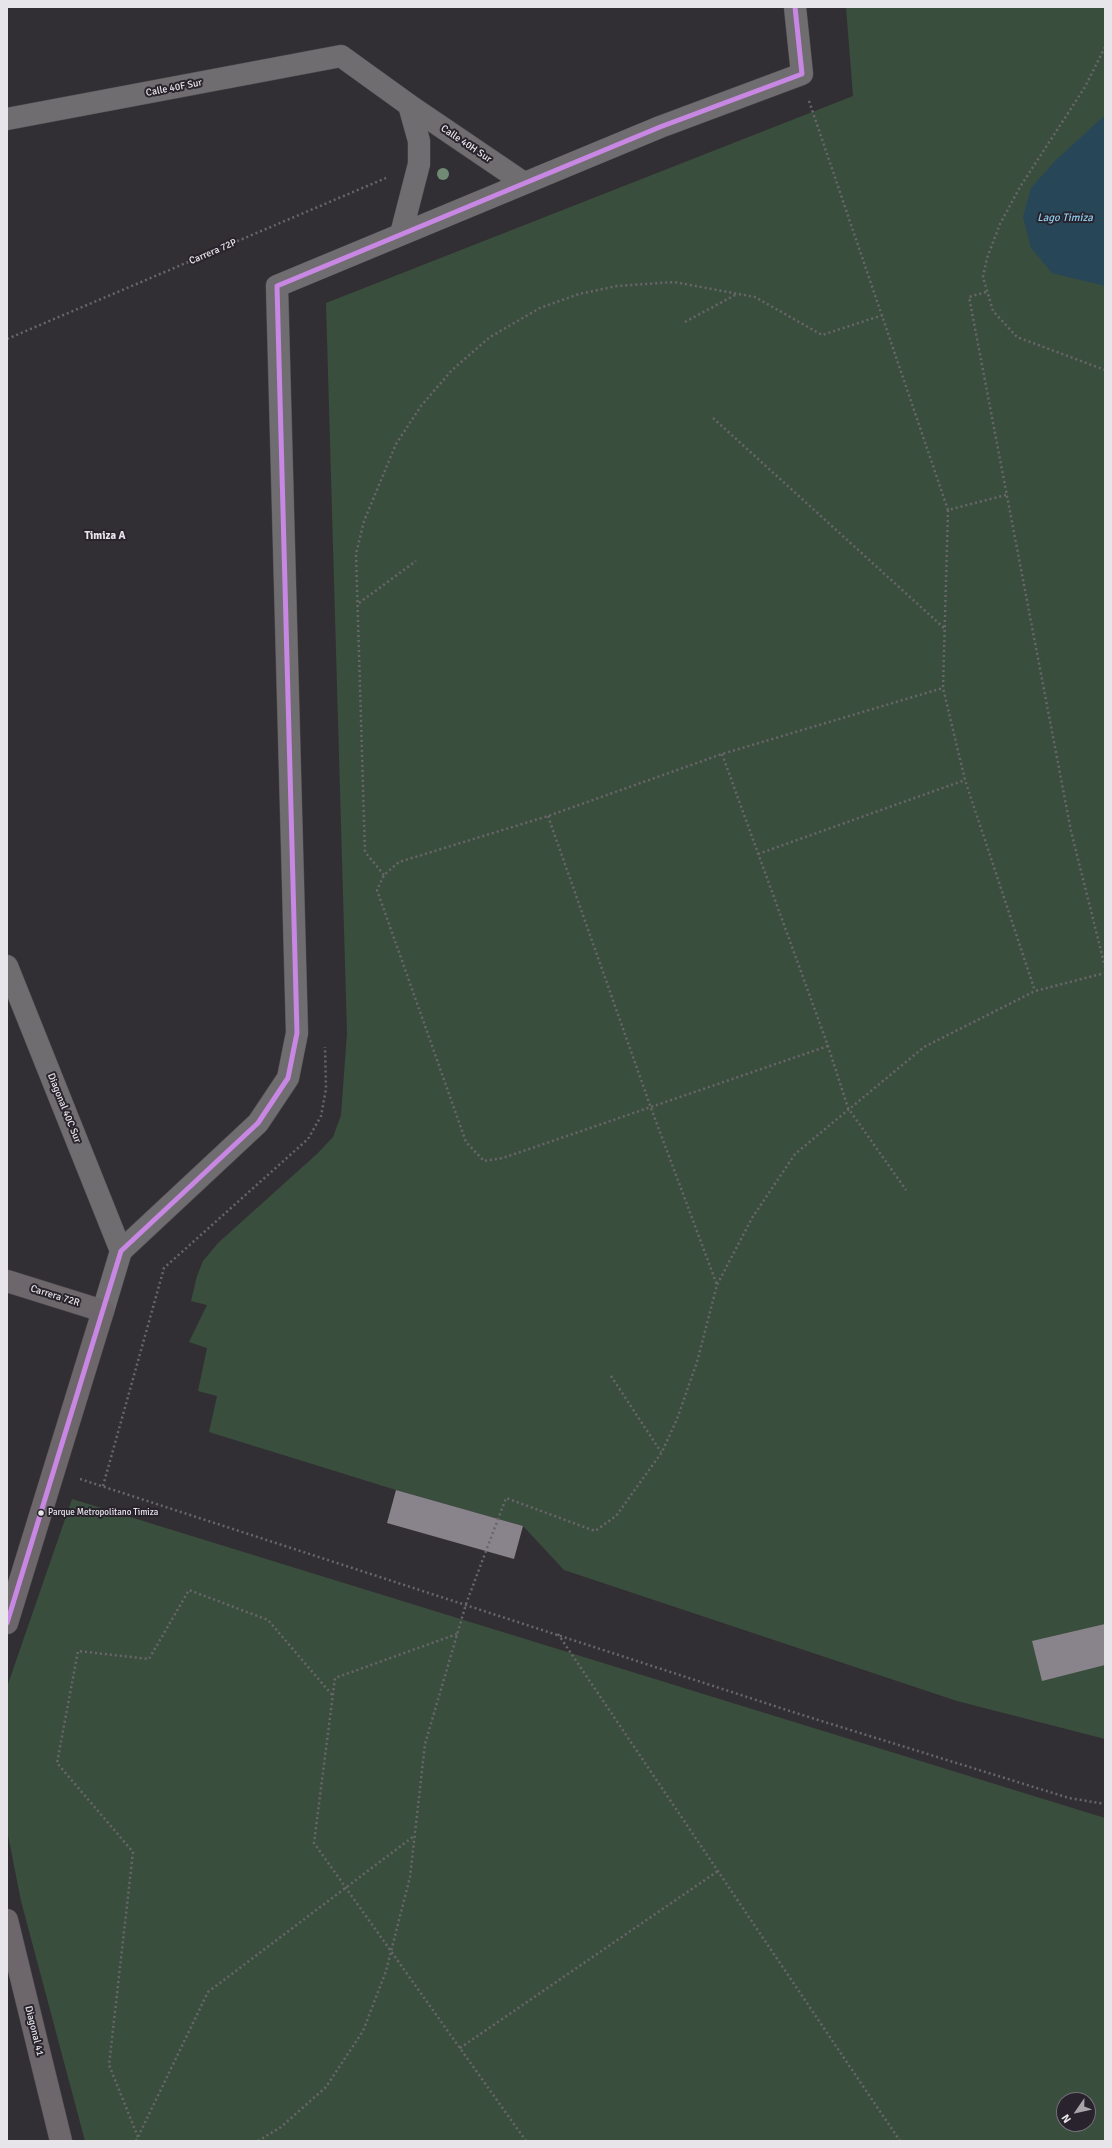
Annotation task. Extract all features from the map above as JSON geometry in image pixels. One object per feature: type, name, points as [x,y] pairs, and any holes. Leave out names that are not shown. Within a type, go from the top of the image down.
[{"type":"street","points":[[7,1624],[121,1251],[258,1124],[288,1078],[297,1033],[277,286],[660,127],[802,74],[795,7]]},
{"type":"street","name":"Calle 40H Sur","points":[[341,56],[409,105],[524,183]]},
{"type":"street","name":"Calle 40F Sur","points":[[7,119],[341,56]]},
{"type":"street","points":[[401,234],[420,164],[419,141],[409,105]]},
{"type":"street","name":"Diagonal 40C Sur","points":[[7,966],[121,1251]]},
{"type":"street","name":"Carrera 72R","points":[[7,1281],[103,1311]]},
{"type":"street","name":"Diagonal 41","points":[[7,1920],[61,2141]]},
{"type":"path","points":[[1105,47],[1085,88],[1020,187],[1000,224],[987,258],[983,277],[986,292],[993,311],[1017,337],[1105,370]]},
{"type":"path","points":[[802,74],[812,113],[883,315],[948,510],[942,688],[965,780],[1035,991]]},
{"type":"path","name":"Carrera 72P","points":[[7,339],[420,164]]},
{"type":"path","points":[[384,875],[365,852],[359,604],[356,554],[364,521],[396,444],[421,406],[452,370],[490,337],[540,308],[579,294],[617,286],[674,282],[755,297],[822,335],[883,315]]},
{"type":"path","points":[[986,292],[969,297],[1070,831],[1105,967]]},
{"type":"path","points":[[685,322],[738,293]]},
{"type":"path","points":[[714,418],[944,628]]},
{"type":"path","points":[[948,510],[1006,495]]},
{"type":"path","points":[[359,604],[416,561]]},
{"type":"path","points":[[828,1046],[503,1158],[484,1161],[466,1142],[377,890],[384,875],[399,862],[548,816],[722,754],[942,688]]},
{"type":"path","points":[[722,754],[828,1046],[848,1108],[906,1190]]},
{"type":"path","points":[[758,854],[965,780]]},
{"type":"path","points":[[548,816],[651,1108],[717,1285]]},
{"type":"path","points":[[258,2141],[281,2127],[326,2087],[363,2031],[386,1971],[410,1877],[425,1744],[466,1604],[506,1498],[595,1531],[616,1516],[662,1452],[677,1419],[697,1362],[717,1285],[752,1218],[795,1154],[848,1108],[924,1047],[1035,991],[1105,973]]},
{"type":"path","points":[[325,1041],[326,1089],[321,1116],[308,1139],[164,1268],[103,1486],[799,1714],[1069,1798],[1105,1804]]},
{"type":"path","points":[[611,1376],[662,1452]]},
{"type":"path","points":[[138,2137],[109,2065],[133,1852],[57,1763],[78,1651],[149,1659],[189,1590],[268,1620],[333,1696]]},
{"type":"path","points":[[457,1633],[335,1678],[314,1843],[526,2141]]},
{"type":"path","points":[[558,1634],[900,2141]]},
{"type":"path","points":[[136,2141],[208,1992],[414,1836]]},
{"type":"path","points":[[460,2048],[718,1871]]},
{"type":"green space","points":[[846,7],[1105,7],[1105,1739],[957,1701],[564,1570],[523,1526],[396,1490],[209,1432],[217,1396],[198,1391],[207,1348],[189,1342],[207,1305],[191,1301],[197,1276],[203,1261],[218,1243],[318,1153],[333,1137],[341,1115],[347,1033],[326,303],[853,96]]},
{"type":"green space","name":"Parque Metropolitano Timiza","points":[[72,1499],[1105,1818],[1105,2141],[85,2141],[21,1901],[7,1830],[7,1687]]},
{"type":"water","name":"Lago Timiza","points":[[1105,115],[1105,286],[1052,273],[1031,248],[1023,217],[1031,188],[1056,160]]},
{"type":"building","points":[[396,1490],[523,1526],[514,1559],[387,1523]]},
{"type":"building","points":[[1105,1624],[1105,1665],[1042,1681],[1032,1641]]},
{"type":"transit line","points":[[7,1623],[121,1251],[258,1123],[288,1078],[297,1033],[277,286],[660,127],[802,74],[795,7]]},
{"type":"place","name":"Parque Metropolitano Timiza","points":[[41,1513]]},
{"type":"district","name":"Timiza A","points":[[105,536]]}]
